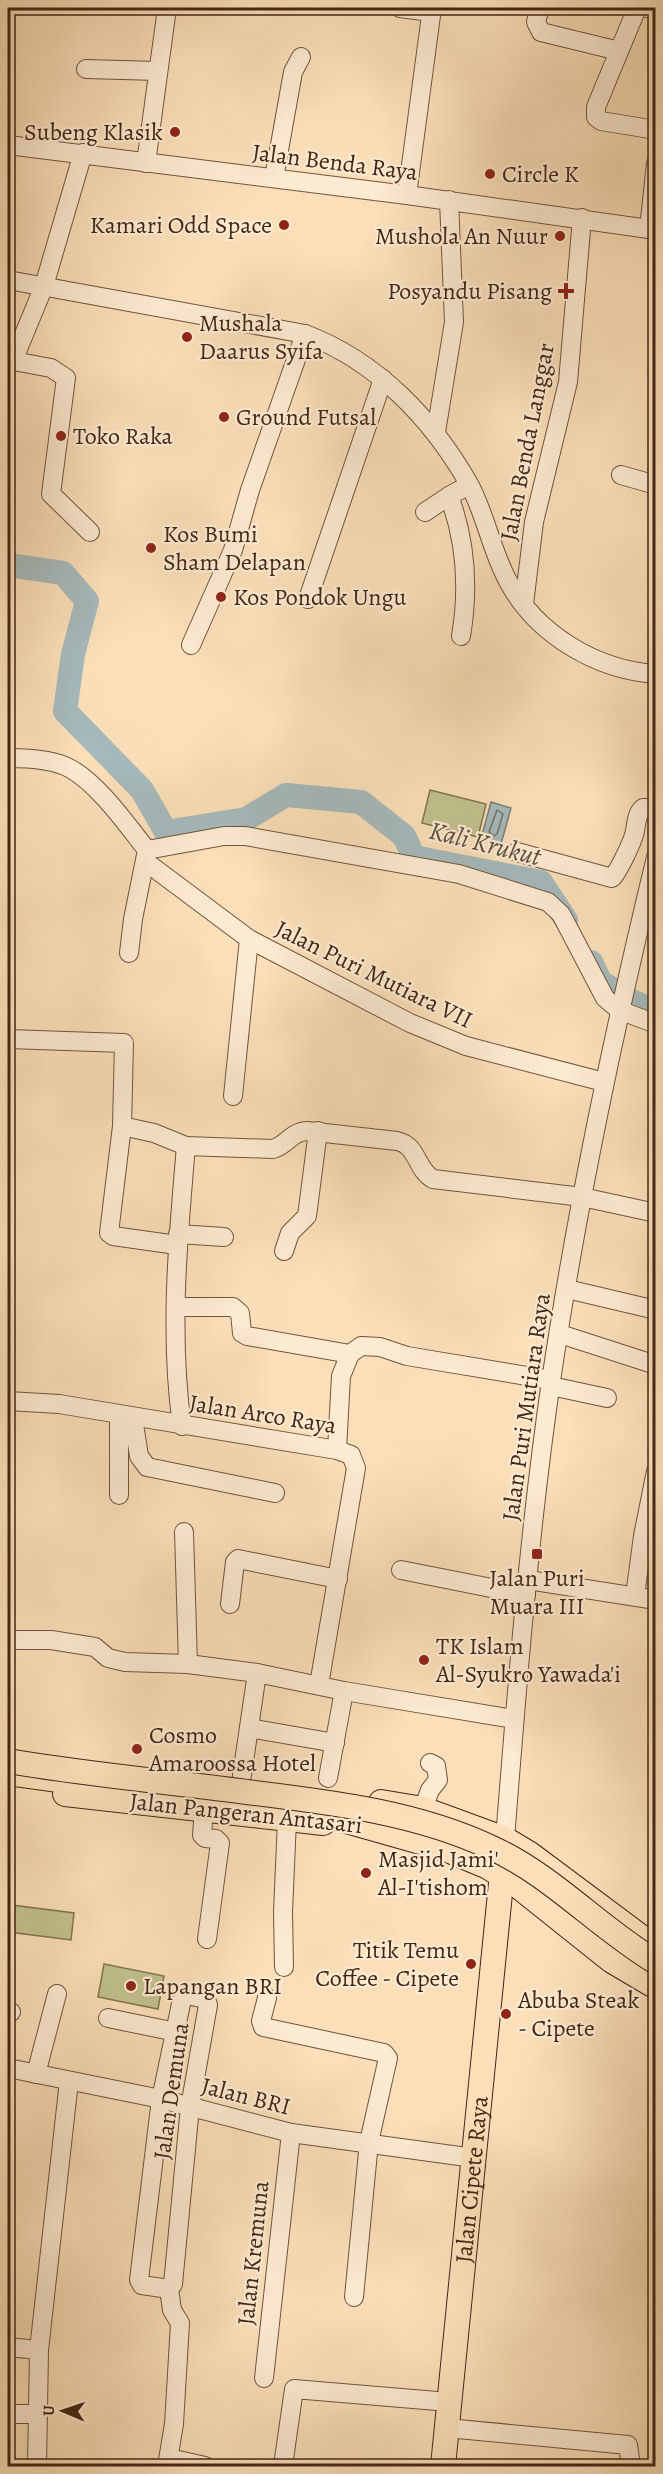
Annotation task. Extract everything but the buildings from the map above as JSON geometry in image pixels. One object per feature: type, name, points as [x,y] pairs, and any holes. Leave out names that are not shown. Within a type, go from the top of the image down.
[{"type":"main road","name":"Jalan Pangeran Antasari","points":[[8,1754],[297,1787],[423,1809],[504,1839],[530,1854],[656,1948]]},
{"type":"main road","points":[[8,1761],[297,1798],[400,1815],[445,1829],[495,1849],[551,1883],[626,1944],[656,1962]]},
{"type":"main road","points":[[8,1773],[320,1812],[349,1820]]},
{"type":"main road","name":"Jalan Pangeran Antasari","points":[[8,1787],[204,1808],[314,1824],[349,1820],[445,1849],[497,1878],[612,1961],[656,1987]]},
{"type":"main road","name":"Jalan Cipete Raya","points":[[443,2466],[474,2158],[497,1878],[504,1839]]},
{"type":"street","points":[[146,163],[168,8]]},
{"type":"street","points":[[400,8],[432,10],[407,195]]},
{"type":"street","points":[[540,8],[536,22],[541,32],[619,51]]},
{"type":"street","points":[[637,8],[596,107],[596,117],[601,121],[656,130]]},
{"type":"street","points":[[647,8],[656,10]]},
{"type":"street","points":[[274,178],[293,72],[301,57]]},
{"type":"street","points":[[86,69],[158,71]]},
{"type":"street","name":"Jalan Benda Raya","points":[[8,144],[448,200],[652,230]]},
{"type":"street","points":[[83,153],[44,286],[10,360],[54,369],[66,378],[67,384],[51,488],[52,497],[90,532]]},
{"type":"street","points":[[652,230],[656,163]]},
{"type":"street","points":[[435,432],[454,322],[448,200]]},
{"type":"street","name":"Jalan Benda Langgar","points":[[524,604],[534,522],[568,382],[582,218]]},
{"type":"street","points":[[8,280],[305,334],[339,349],[383,379],[435,432],[469,485],[507,580],[524,604],[552,631],[588,657],[627,671],[656,674]]},
{"type":"street","points":[[191,645],[233,550],[250,490],[305,334]]},
{"type":"street","points":[[308,599],[383,379]]},
{"type":"street","points":[[621,475],[656,485]]},
{"type":"street","points":[[425,512],[469,485]]},
{"type":"street","points":[[449,496],[460,530],[465,564],[466,606],[462,636]]},
{"type":"street","name":"Jalan Puri Mutiara VII","points":[[8,758],[56,764],[72,769],[114,810],[147,856],[249,939],[437,1035],[475,1049],[604,1082]]},
{"type":"street","points":[[517,852],[612,878],[617,873],[634,835],[638,812],[642,808],[656,808]]},
{"type":"street","points":[[129,953],[133,919],[147,856],[224,836],[245,836],[459,874],[548,902],[561,914],[599,990],[622,999],[656,1024]]},
{"type":"street","points":[[622,999],[656,857]]},
{"type":"street","points":[[617,873],[649,883]]},
{"type":"street","points":[[233,1096],[249,939]]},
{"type":"street","name":"Jalan Puri Mutiara Raya","points":[[504,1839],[527,1587],[551,1383],[582,1197],[622,999]]},
{"type":"street","points":[[8,1039],[124,1043],[122,1126],[109,1233],[113,1236],[177,1240],[224,1236]]},
{"type":"street","points":[[122,1126],[154,1133],[186,1146],[273,1149],[298,1132],[318,1131],[403,1142],[409,1145],[427,1176],[433,1179],[582,1197],[656,1213]]},
{"type":"street","points":[[284,1251],[290,1233],[307,1216],[318,1131]]},
{"type":"street","points":[[182,1426],[176,1387],[176,1307],[177,1240],[186,1146]]},
{"type":"street","points":[[567,1289],[656,1310]]},
{"type":"street","points":[[176,1307],[233,1307],[240,1313],[242,1333],[247,1336],[350,1354]]},
{"type":"street","points":[[560,1334],[656,1365]]},
{"type":"street","points":[[337,1450],[341,1376],[350,1354],[361,1346],[380,1347],[407,1356],[551,1383],[607,1398]]},
{"type":"street","name":"Jalan Arco Raya","points":[[8,1401],[60,1404],[337,1450],[351,1455],[356,1468],[319,1685]]},
{"type":"street","points":[[126,1416],[139,1456],[147,1467],[274,1493]]},
{"type":"street","points":[[119,1495],[126,1416]]},
{"type":"street","points":[[635,1596],[644,1527],[656,1471]]},
{"type":"street","points":[[184,1532],[188,1664]]},
{"type":"street","points":[[230,1604],[235,1562],[238,1559],[338,1579]]},
{"type":"street","points":[[400,1570],[527,1587],[635,1596],[656,1600]]},
{"type":"street","points":[[9,1645],[51,1640],[95,1647],[108,1658],[125,1662],[188,1664],[257,1673],[344,1691],[514,1719]]},
{"type":"street","points":[[242,1775],[257,1673]]},
{"type":"street","points":[[328,1778],[344,1691]]},
{"type":"street","points":[[249,1728],[335,1743]]},
{"type":"street","points":[[423,1809],[430,1790],[438,1780],[436,1766],[430,1763]]},
{"type":"street","points":[[204,1808],[202,1835],[220,1843],[207,1939]]},
{"type":"street","points":[[284,1967],[283,1901],[287,1820]]},
{"type":"street","points":[[36,2074],[57,1994]]},
{"type":"street","name":"Jalan Demuna","points":[[193,1995],[206,1999],[208,2005],[190,2107],[173,2284],[169,2289],[142,2285],[139,2280],[161,2099],[182,1998],[193,1995]]},
{"type":"street","points":[[267,1998],[261,2021],[263,2026],[386,2055],[369,2142],[354,2297]]},
{"type":"street","points":[[108,2018],[176,2032]]},
{"type":"street","name":"Jalan BRI","points":[[8,2068],[161,2099],[291,2133],[474,2158]]},
{"type":"street","points":[[37,2466],[39,2350],[69,2081]]},
{"type":"street","name":"Jalan Kremuna","points":[[264,2378],[291,2133]]},
{"type":"street","points":[[169,2289],[172,2310],[180,2323],[168,2462],[205,2466]]},
{"type":"street","points":[[8,2347],[39,2350]]},
{"type":"street","points":[[283,2466],[294,2389],[449,2402]]},
{"type":"street","points":[[8,2414],[38,2414]]},
{"type":"street","points":[[447,2428],[628,2445],[631,2466]]},
{"type":"green space","points":[[430,790],[486,804],[478,837],[422,823]]},
{"type":"green space","points":[[12,1905],[74,1913],[71,1940],[9,1932]]},
{"type":"green space","name":"Lapangan BRI","points":[[104,1964],[164,1976],[158,2009],[98,1997]]},
{"type":"water","points":[[491,802],[511,808],[501,844],[481,839]]},
{"type":"waterway","name":"Kali Krukut","points":[[8,565],[63,573],[87,601],[73,654],[65,711],[142,790],[166,832],[246,819],[286,795],[361,802],[404,836],[414,857],[541,882],[566,920]]},
{"type":"waterway","name":"Kali Krukut","points":[[591,962],[600,981],[625,998],[656,1012]]},
{"type":"place","name":"Subeng Klasik","points":[[175,132]]},
{"type":"place","name":"Circle K","points":[[490,174]]},
{"type":"place","name":"Kamari Odd Space","points":[[284,225]]},
{"type":"place","name":"Mushola An Nuur","points":[[560,236]]},
{"type":"place","name":"Posyandu Pisang","points":[[566,291]]},
{"type":"place","name":"Mushala Daarus Syifa","points":[[187,337]]},
{"type":"place","name":"Ground Futsal","points":[[224,417]]},
{"type":"place","name":"Toko Raka","points":[[61,436]]},
{"type":"place","name":"Kos Bumi Sham Delapan","points":[[151,548]]},
{"type":"place","name":"Kos Pondok Ungu","points":[[221,597]]},
{"type":"place","name":"Jalan Puri Muara III","points":[[537,1554]]},
{"type":"place","name":"TK Islam Al-Syukro Yawada'i","points":[[424,1660]]},
{"type":"place","name":"Cosmo Amaroossa Hotel","points":[[137,1749]]},
{"type":"place","name":"Masjid Jami' Al-I'tishom","points":[[366,1873]]},
{"type":"place","name":"Titik Temu Coffee - Cipete","points":[[471,1964]]},
{"type":"place","name":"Lapangan BRI","points":[[131,1986]]},
{"type":"place","name":"Abuba Steak - Cipete","points":[[506,2014]]}]
